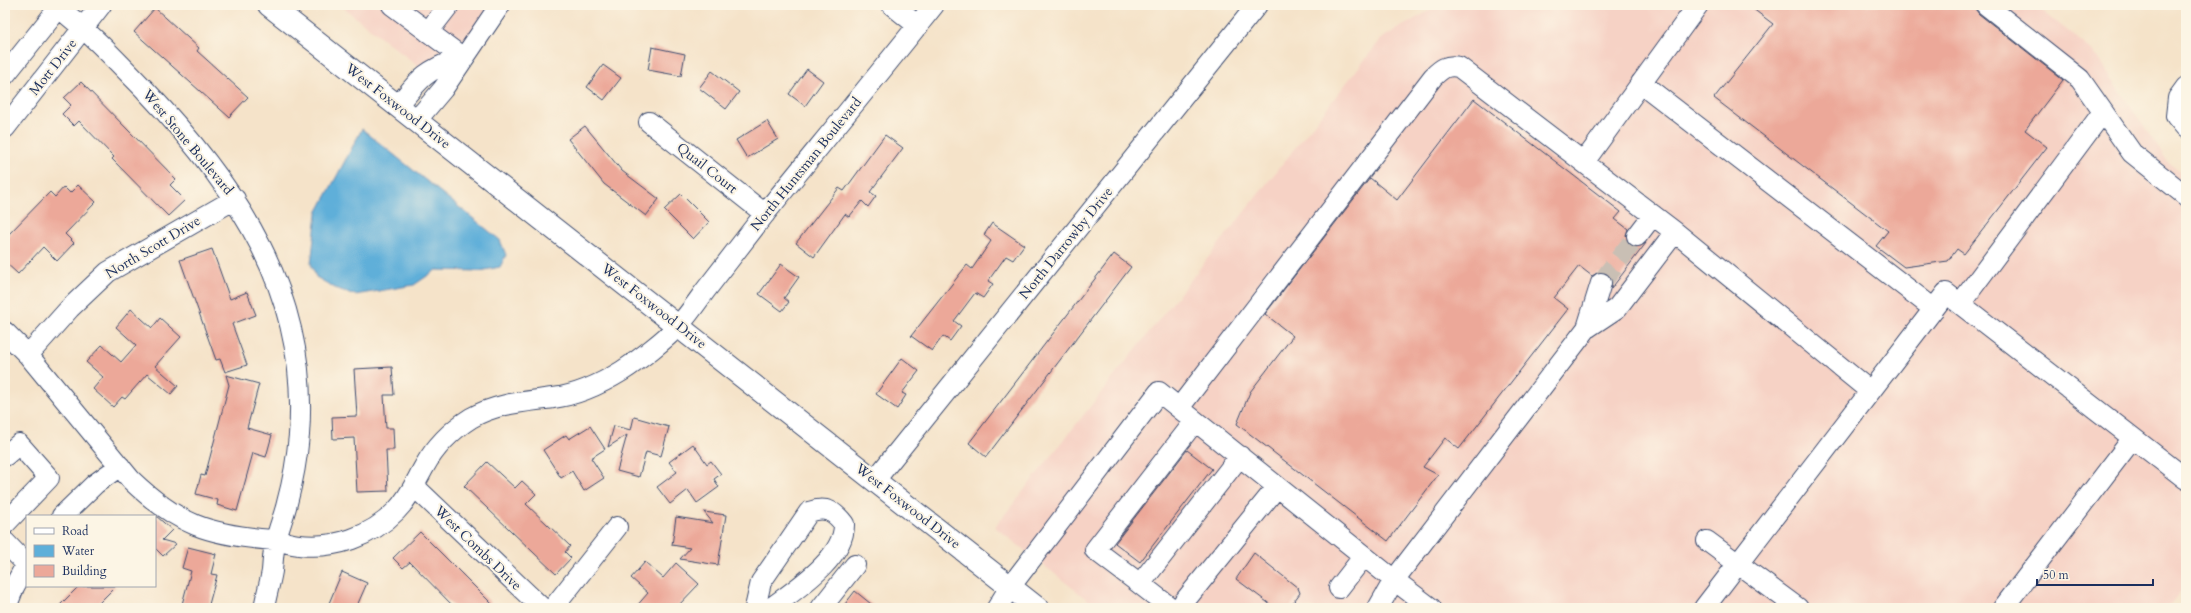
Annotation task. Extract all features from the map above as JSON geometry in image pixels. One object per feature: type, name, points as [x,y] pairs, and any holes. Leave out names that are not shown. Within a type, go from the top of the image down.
[{"type":"main road","name":"West Foxwood Drive","points":[[269,5],[679,325],[1037,608]]},
{"type":"street","name":"Mott Drive","points":[[5,128],[101,5]]},
{"type":"street","points":[[392,5],[462,57]]},
{"type":"street","points":[[428,32],[449,5]]},
{"type":"street","points":[[892,5],[918,26]]},
{"type":"street","name":"North Huntsman Boulevard","points":[[5,332],[28,355],[120,466],[150,497],[173,514],[198,527],[222,535],[250,540],[276,540],[298,545],[318,546],[339,543],[360,536],[378,526],[394,513],[415,487],[424,466],[435,450],[452,432],[472,417],[508,404],[555,398],[578,392],[601,383],[624,369],[679,325],[765,214],[934,5]]},
{"type":"street","name":"North Darrowby Drive","points":[[875,480],[1257,5]]},
{"type":"street","points":[[1584,162],[1698,5]]},
{"type":"street","points":[[1986,5],[2080,79],[2132,153],[2186,196]]},
{"type":"street","name":"West Stone Boulevard","points":[[58,6],[118,61],[167,114],[235,199],[268,260],[279,288],[290,325],[296,357],[300,395],[298,447],[287,504],[276,540],[272,572],[264,608]]},
{"type":"street","points":[[5,75],[58,6]]},
{"type":"street","points":[[416,120],[443,89],[462,57],[498,6]]},
{"type":"street","points":[[398,106],[419,79],[438,66],[462,57]]},
{"type":"street","points":[[1179,408],[1442,69],[1451,65],[1459,67],[1675,232],[1870,391]]},
{"type":"street","points":[[1641,83],[1934,309]]},
{"type":"street","points":[[2186,87],[2178,98],[2176,116],[2186,128]]},
{"type":"street","points":[[1960,304],[2103,112]]},
{"type":"street","name":"Quail Court","points":[[649,122],[765,214]]},
{"type":"street","name":"North Scott Drive","points":[[28,355],[70,308],[108,272],[235,199]]},
{"type":"street","points":[[1637,236],[1653,215]]},
{"type":"street","points":[[1378,608],[1394,580],[1587,328],[1618,308],[1675,232]]},
{"type":"street","points":[[1587,328],[1601,283]]},
{"type":"street","points":[[1704,608],[1946,293],[2186,479]]},
{"type":"street","points":[[997,608],[1010,587],[1159,392],[1430,608]]},
{"type":"street","points":[[1171,608],[1095,550],[1195,421]]},
{"type":"street","points":[[2003,608],[2134,438]]},
{"type":"street","points":[[5,456],[19,444],[49,478],[5,524]]},
{"type":"street","points":[[1140,584],[1240,456]]},
{"type":"street","points":[[63,515],[95,484],[120,466]]},
{"type":"street","name":"West Combs Drive","points":[[415,487],[542,608]]},
{"type":"street","points":[[1179,608],[1277,487]]},
{"type":"street","points":[[755,608],[761,582],[809,512],[819,508],[831,510],[844,524],[844,534],[840,544],[822,566],[771,608]]},
{"type":"street","points":[[554,608],[617,527]]},
{"type":"street","points":[[1707,541],[1739,562],[1798,608]]},
{"type":"street","points":[[5,542],[26,564]]},
{"type":"street","points":[[1339,588],[1364,556]]},
{"type":"street","points":[[5,584],[26,564]]},
{"type":"street","points":[[6,607],[26,564]]},
{"type":"street","points":[[821,608],[855,565]]},
{"type":"shaded area","points":[[340,5],[512,5],[450,91]]},
{"type":"shaded area","points":[[1439,5],[2035,5],[2092,50],[2170,165],[2186,177],[2186,586],[2168,608],[1098,608],[995,527],[1382,38]]},
{"type":"water","points":[[362,129],[500,240],[506,255],[500,267],[480,271],[436,270],[414,285],[355,295],[335,288],[316,277],[311,264],[317,213]]},
{"type":"building","points":[[1748,5],[1972,5],[1979,14],[2063,80],[2025,130],[2047,147],[1964,254],[1957,249],[1948,261],[1904,267],[1876,246],[1888,231],[1714,98],[1773,24]]},
{"type":"building","points":[[155,8],[199,48],[197,51],[248,97],[229,117],[134,32]]},
{"type":"building","points":[[652,47],[685,54],[681,76],[648,70]]},
{"type":"building","points":[[603,65],[621,78],[604,100],[587,87]]},
{"type":"building","points":[[807,69],[823,81],[805,106],[789,94]]},
{"type":"building","points":[[712,71],[739,92],[726,109],[699,88]]},
{"type":"building","points":[[81,82],[176,179],[170,185],[185,200],[168,216],[112,159],[114,157],[79,121],[74,126],[62,114],[71,105],[64,98]]},
{"type":"building","points":[[1474,99],[1621,212],[1615,219],[1628,229],[1626,235],[1630,245],[1636,247],[1646,243],[1611,289],[1612,281],[1609,275],[1599,272],[1592,276],[1579,266],[1554,298],[1568,309],[1459,449],[1445,438],[1423,467],[1438,475],[1388,541],[1237,424],[1250,392],[1293,336],[1265,314],[1370,178],[1397,200]]},
{"type":"building","points":[[767,121],[778,139],[747,158],[736,140]]},
{"type":"building","points":[[585,126],[622,171],[659,199],[646,216],[604,184],[568,139]]},
{"type":"building","points":[[885,135],[903,148],[870,192],[876,196],[868,207],[862,201],[849,217],[845,214],[814,257],[796,243],[839,188],[844,191]]},
{"type":"building","points":[[78,185],[96,202],[65,234],[74,243],[57,261],[43,247],[18,274],[5,262],[5,238],[50,192],[55,197],[64,187],[70,193]]},
{"type":"building","points":[[681,194],[709,222],[693,239],[664,210]]},
{"type":"building","points":[[992,223],[1024,245],[1013,260],[1006,256],[988,281],[993,284],[983,298],[975,293],[954,321],[961,326],[950,341],[943,336],[932,351],[911,336],[967,265],[972,269],[991,241],[984,235]]},
{"type":"building","points":[[212,249],[230,299],[247,292],[256,315],[232,324],[247,365],[225,372],[220,359],[216,360],[180,260]]},
{"type":"building","points":[[1114,254],[1131,267],[986,457],[969,443]]},
{"type":"building","points":[[781,264],[799,277],[784,298],[789,302],[782,311],[759,294]]},
{"type":"building","points":[[131,309],[152,328],[160,318],[181,337],[155,366],[178,386],[171,394],[147,374],[125,399],[122,397],[113,407],[93,389],[103,377],[86,362],[102,345],[121,362],[136,345],[116,327]]},
{"type":"building","points":[[902,358],[919,371],[902,393],[906,395],[897,409],[876,394]]},
{"type":"building","points":[[392,367],[394,395],[384,395],[386,428],[393,428],[394,450],[386,450],[388,491],[357,492],[354,438],[333,439],[332,417],[357,416],[354,369]]},
{"type":"building","points":[[226,375],[259,384],[247,428],[272,435],[266,457],[253,453],[237,511],[217,505],[218,500],[196,494],[201,475],[205,476],[229,385]]},
{"type":"building","points":[[634,417],[669,427],[661,456],[646,452],[639,477],[617,471],[627,435],[608,447],[614,426],[631,430]]},
{"type":"building","points":[[590,426],[605,449],[591,458],[604,478],[584,491],[572,471],[561,478],[543,450],[566,435],[569,439]]},
{"type":"building","points":[[693,444],[707,464],[711,461],[721,474],[714,479],[719,487],[697,503],[688,490],[670,504],[657,487],[677,472],[669,462]]},
{"type":"building","points":[[1187,450],[1212,469],[1140,562],[1115,543]]},
{"type":"building","points":[[487,462],[515,488],[522,481],[536,494],[526,504],[570,546],[565,552],[571,558],[556,574],[464,486]]},
{"type":"building","points":[[704,512],[726,515],[718,565],[680,559],[690,548],[672,545],[676,517],[713,523]]},
{"type":"building","points":[[156,516],[172,530],[162,540],[176,544],[163,556],[156,549]]},
{"type":"building","points":[[420,532],[496,608],[455,608],[410,562],[403,568],[393,558]]},
{"type":"building","points":[[188,547],[216,554],[211,574],[217,575],[208,608],[181,608],[191,571],[182,568]]},
{"type":"building","points":[[1254,553],[1298,588],[1300,593],[1289,608],[1275,608],[1236,579]]},
{"type":"building","points":[[645,562],[663,578],[676,563],[699,584],[676,608],[635,608],[648,593],[631,578]]},
{"type":"building","points":[[342,572],[367,583],[356,608],[327,608]]},
{"type":"building","points":[[78,587],[115,587],[94,608],[57,608]]},
{"type":"building","points":[[855,591],[876,608],[842,608]]},
{"type":"tunnel","points":[[1601,283],[1637,236]]}]
